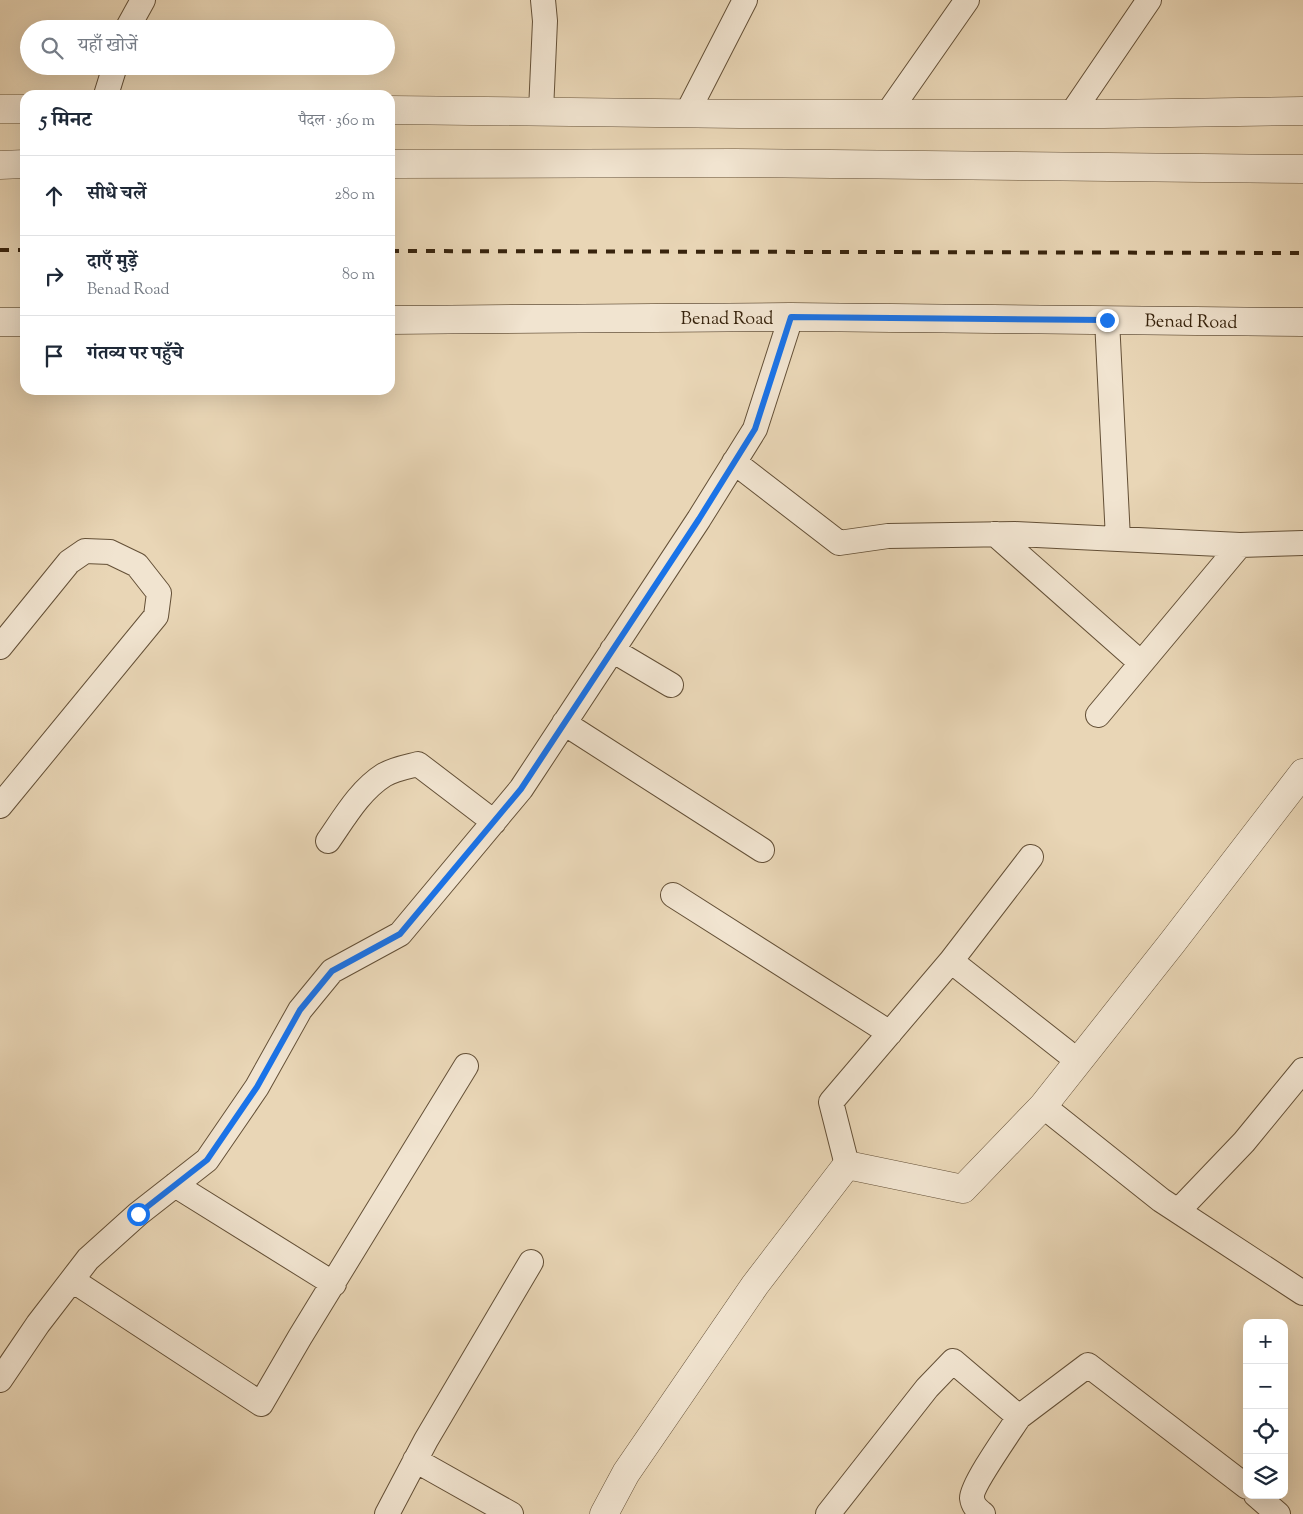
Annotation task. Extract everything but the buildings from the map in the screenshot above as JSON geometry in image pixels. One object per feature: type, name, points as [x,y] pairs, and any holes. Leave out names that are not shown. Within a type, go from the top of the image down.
[{"type":"street","points":[[132,20],[143,0]]},
{"type":"street","points":[[541,111],[545,21],[543,0]]},
{"type":"street","points":[[687,113],[745,0]]},
{"type":"street","points":[[888,113],[967,0]]},
{"type":"street","points":[[1072,113],[1149,0]]},
{"type":"street","points":[[108,90],[112,75]]},
{"type":"street","points":[[395,110],[1104,114],[1302,107]]},
{"type":"street","points":[[0,109],[20,109]]},
{"type":"street","points":[[395,164],[735,163],[1303,169]]},
{"type":"street","points":[[0,164],[20,164]]},
{"type":"street","points":[[0,1380],[38,1324],[88,1259],[138,1214],[207,1160],[257,1087],[300,1010],[332,971],[400,934],[521,789],[699,519],[755,429],[791,317]]},
{"type":"street","name":"Benad Road","points":[[395,320],[791,317],[1303,322]]},
{"type":"street","points":[[1107,320],[1118,539]]},
{"type":"street","points":[[0,322],[20,322]]},
{"type":"street","points":[[734,462],[839,543],[888,536],[995,534],[1240,545],[1303,543]]},
{"type":"street","points":[[995,534],[1142,663]]},
{"type":"street","points":[[1098,715],[1240,545]]},
{"type":"street","points":[[0,647],[68,562],[85,551],[110,552],[137,565],[159,593],[156,616],[0,806]]},
{"type":"street","points":[[612,650],[671,685]]},
{"type":"street","points":[[564,723],[762,850]]},
{"type":"street","points":[[328,841],[364,792],[383,775],[418,764],[494,822]]},
{"type":"street","points":[[847,1165],[963,1189],[1043,1106],[1172,943],[1303,772]]},
{"type":"street","points":[[847,1165],[831,1102],[951,961],[1031,857]]},
{"type":"street","points":[[673,895],[890,1033]]},
{"type":"street","points":[[951,961],[1078,1061]]},
{"type":"street","points":[[72,1280],[261,1404],[466,1066]]},
{"type":"street","points":[[1178,1211],[1244,1142],[1303,1070]]},
{"type":"street","points":[[1043,1106],[1161,1200],[1303,1293]]},
{"type":"street","points":[[604,1514],[626,1473],[755,1285],[847,1165]]},
{"type":"street","points":[[174,1185],[334,1284]]},
{"type":"street","points":[[387,1514],[415,1460],[531,1262]]},
{"type":"street","points":[[828,1514],[927,1388],[953,1361],[1019,1418]]},
{"type":"street","points":[[982,1514],[974,1506],[972,1497],[978,1482],[1019,1418],[1088,1366],[1243,1484]]},
{"type":"street","points":[[415,1460],[510,1514]]},
{"type":"street","points":[[1261,1499],[1278,1514]]},
{"type":"railway","points":[[0,250],[20,250]]},
{"type":"railway","points":[[395,251],[1303,253]]},
{"type":"route","points":[[138,1214],[207,1160],[257,1087],[300,1010],[332,971],[400,934],[521,789],[699,519],[755,429],[791,317],[1107,320]]}]
